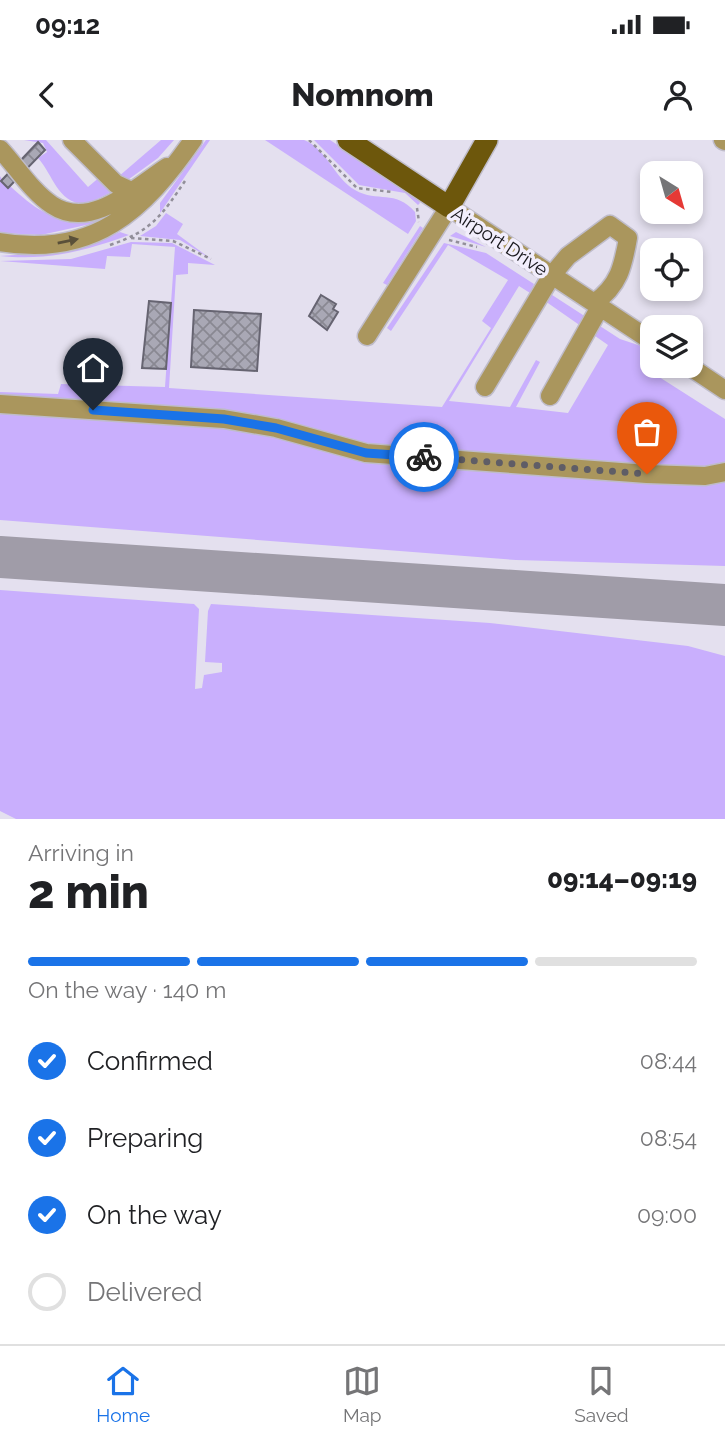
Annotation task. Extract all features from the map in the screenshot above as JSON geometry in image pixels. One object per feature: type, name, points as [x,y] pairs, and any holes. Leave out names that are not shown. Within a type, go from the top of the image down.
[{"type":"main road","name":"Airport Drive","points":[[348,140],[449,207]]},
{"type":"main road","points":[[449,207],[487,140]]},
{"type":"street","points":[[12,140],[13,163]]},
{"type":"street","points":[[72,140],[116,184],[131,191]]},
{"type":"street","points":[[0,242],[16,245],[73,242],[105,229],[154,193],[193,140]]},
{"type":"street","points":[[0,149],[50,204],[80,214],[95,212],[180,159]]},
{"type":"street","points":[[367,336],[449,207]]},
{"type":"street","name":"Airport Drive","points":[[449,207],[640,333]]},
{"type":"street","points":[[485,387],[552,275],[568,256],[610,225],[628,238],[622,271],[616,283],[597,305],[550,396]]},
{"type":"street","points":[[703,375],[725,390]]},
{"type":"street","points":[[0,404],[224,419],[276,428],[366,453],[647,474],[705,476],[725,472]]},
{"type":"path","points":[[309,140],[357,188],[403,195]]},
{"type":"path","points":[[411,201],[418,210],[419,222]]},
{"type":"path","points":[[130,238],[173,241],[211,259]]},
{"type":"shaded area","points":[[24,140],[46,140],[88,187],[101,176],[114,191],[85,205],[75,203],[57,187],[38,158],[47,152],[43,143]]},
{"type":"shaded area","points":[[161,140],[174,140],[158,158],[125,182],[118,177]]},
{"type":"shaded area","points":[[206,140],[210,140],[160,213],[160,203]]},
{"type":"shaded area","points":[[265,140],[304,140],[312,144],[348,185],[363,194],[393,198],[408,205],[415,212],[416,221],[408,234]]},
{"type":"shaded area","points":[[314,140],[330,140],[417,197],[420,203],[418,205],[405,193],[359,185]]},
{"type":"shaded area","points":[[0,176],[7,188],[10,186],[48,214],[69,220],[94,220],[95,223],[41,235],[0,233]]},
{"type":"shaded area","points":[[166,213],[183,224],[177,234],[211,259],[180,240],[140,236],[156,226]]},
{"type":"shaded area","points":[[420,226],[423,228],[387,285],[383,283]]},
{"type":"shaded area","points":[[120,232],[129,235],[66,253],[34,257],[0,256],[72,251]]},
{"type":"shaded area","points":[[456,232],[486,247],[450,236]]},
{"type":"shaded area","points":[[131,242],[172,243],[215,265],[188,263],[188,274],[176,275],[169,388],[442,407],[491,328],[482,321],[508,280],[448,245],[391,331],[387,328],[444,243],[486,253],[534,284],[530,293],[519,286],[449,401],[510,407],[536,360],[540,362],[516,407],[568,413],[608,345],[545,301],[549,293],[620,339],[640,346],[640,378],[661,378],[725,419],[725,467],[711,470],[364,447],[289,427],[0,397],[0,392],[58,394],[61,384],[165,387],[175,247],[132,244],[130,257],[107,256],[105,269],[0,261],[71,259]]},
{"type":"shaded area","points":[[0,409],[235,425],[279,436],[725,479],[725,566],[516,560],[0,520]]},
{"type":"shaded area","points":[[0,590],[194,604],[199,609],[195,689],[202,688],[204,675],[222,672],[222,663],[205,662],[208,611],[211,604],[490,623],[688,646],[725,656],[725,819],[16,819],[0,811]]},
{"type":"building","points":[[38,142],[45,150],[8,188],[1,181]]},
{"type":"building","points":[[321,295],[336,304],[333,309],[338,312],[327,330],[309,316]]},
{"type":"building","points":[[149,301],[171,303],[166,369],[142,368]]},
{"type":"building","points":[[194,310],[261,314],[257,371],[191,367]]},
{"type":"taxiway","points":[[0,557],[725,605]]},
{"type":"way so far","points":[[424,457],[647,474]]},
{"type":"route","points":[[93,410],[224,419],[276,428],[331,446],[366,453],[424,457]]}]
